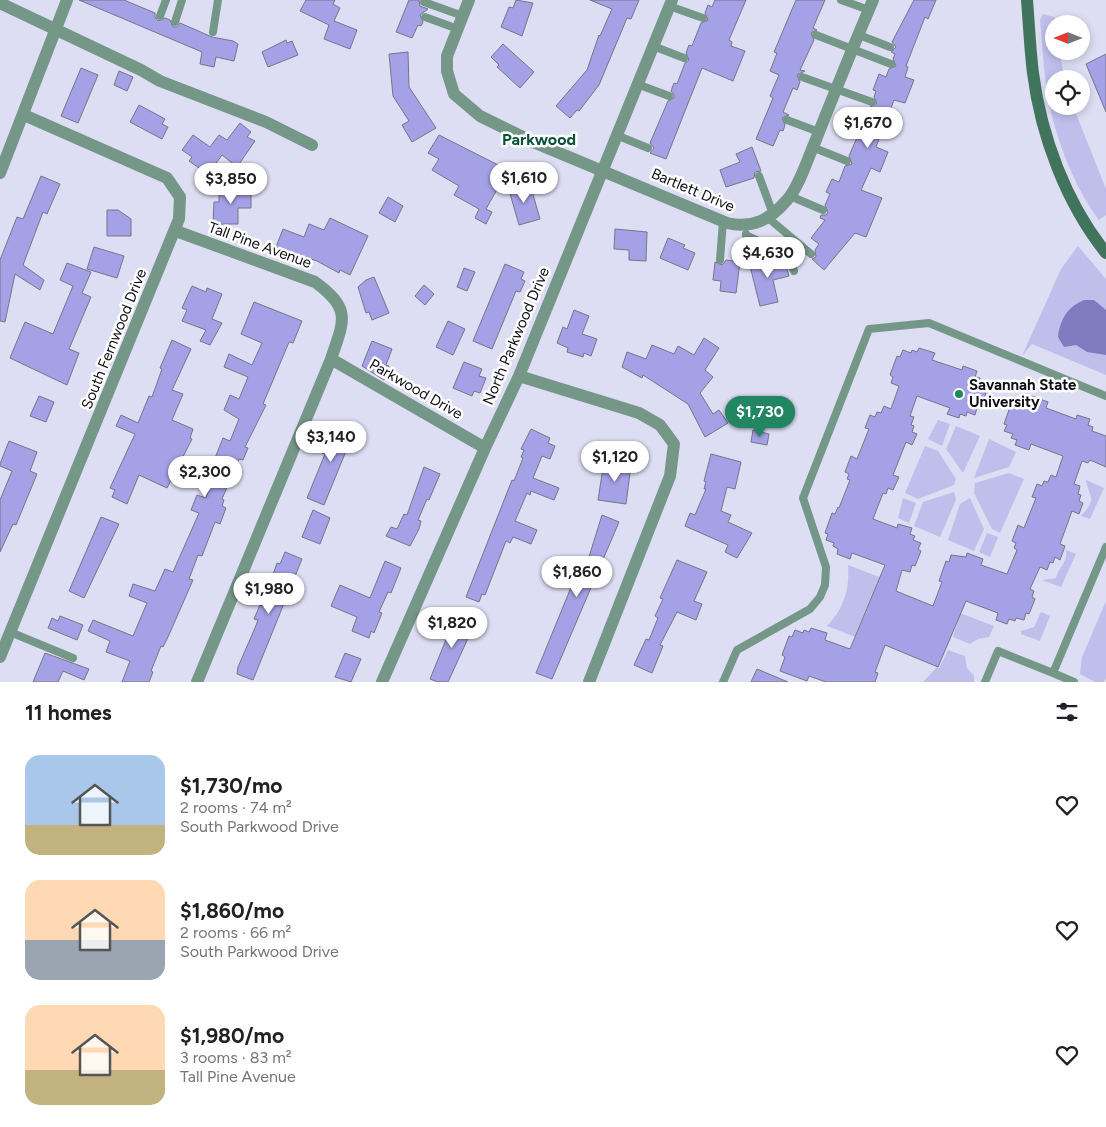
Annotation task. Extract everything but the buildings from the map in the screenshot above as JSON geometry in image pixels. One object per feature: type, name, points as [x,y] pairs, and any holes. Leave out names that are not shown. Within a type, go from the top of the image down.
[{"type":"street","points":[[0,172],[24,115],[54,30],[67,0]]},
{"type":"street","name":"Bartlett Drive","points":[[469,0],[447,56],[447,71],[454,94],[480,116],[601,172],[624,178],[745,231],[770,215],[790,196],[819,132],[871,5]]},
{"type":"street","points":[[1027,0],[1033,75],[1046,137],[1069,195],[1095,239],[1106,253]]},
{"type":"street","points":[[0,3],[141,70],[160,81],[266,122],[312,145]]},
{"type":"street","name":"North Parkwood Drive","points":[[382,682],[485,448],[519,376],[670,3]]},
{"type":"street","name":"South Fernwood Drive","points":[[0,657],[176,231],[179,219],[180,197],[167,178],[24,115]]},
{"type":"street","name":"Tall Pine Avenue","points":[[176,231],[314,282],[333,296],[341,309],[343,324],[331,360],[197,682]]},
{"type":"street","name":"Parkwood Drive","points":[[331,360],[485,448]]},
{"type":"street","points":[[519,376],[639,413],[660,425],[674,444],[670,476],[589,682]]},
{"type":"lane","points":[[160,16],[166,0]]},
{"type":"lane","points":[[175,22],[182,0]]},
{"type":"lane","points":[[213,32],[218,0]]},
{"type":"lane","points":[[841,0],[871,5]]},
{"type":"lane","points":[[424,2],[463,16]]},
{"type":"lane","points":[[670,3],[703,18]]},
{"type":"lane","points":[[425,16],[458,29]]},
{"type":"lane","points":[[816,35],[891,64]]},
{"type":"lane","points":[[858,35],[890,48]]},
{"type":"lane","points":[[653,46],[684,58]]},
{"type":"lane","points":[[802,77],[872,102]]},
{"type":"lane","points":[[637,84],[669,96]]},
{"type":"lane","points":[[787,120],[819,132]]},
{"type":"lane","points":[[616,135],[648,148]]},
{"type":"lane","points":[[812,147],[847,161]]},
{"type":"lane","points":[[759,176],[770,215],[811,254]]},
{"type":"lane","points":[[790,196],[823,210]]},
{"type":"lane","points":[[720,260],[723,221]]},
{"type":"lane","points":[[745,231],[753,261]]},
{"type":"lane","points":[[745,231],[788,255],[794,271]]},
{"type":"lane","points":[[723,682],[737,650],[810,609],[820,597],[825,585],[826,567],[803,498],[869,329],[928,323],[1106,396]]},
{"type":"lane","points":[[1053,673],[1106,547]]},
{"type":"lane","points":[[10,632],[73,658]]},
{"type":"lane","points":[[985,682],[998,651],[1074,682]]},
{"type":"shaded area","points":[[1043,14],[1047,15],[1045,15],[1045,60],[1061,60],[1063,70],[1045,70],[1045,74],[1040,20]]},
{"type":"shaded area","points":[[1077,115],[1106,189],[1106,215],[1099,220],[1091,209],[1071,170],[1052,116]]},
{"type":"shaded area","points":[[1078,246],[1106,279],[1106,375],[1032,344],[1022,356],[1061,269]]},
{"type":"shaded area","points":[[1084,300],[1094,300],[1106,310],[1106,355],[1087,352],[1076,345],[1064,347],[1058,337],[1065,315],[1073,306]]},
{"type":"shaded area","points":[[938,420],[950,424],[942,446],[928,439]]},
{"type":"shaded area","points":[[956,426],[980,436],[963,473],[946,449]]},
{"type":"shaded area","points":[[989,439],[1016,452],[1009,467],[974,478]]},
{"type":"shaded area","points":[[925,446],[938,451],[956,479],[954,485],[918,499],[905,493]]},
{"type":"shaded area","points":[[1009,473],[1024,479],[1000,533],[992,529],[974,493],[975,483]]},
{"type":"shaded area","points":[[1086,480],[1104,488],[1090,519],[1081,516],[1091,501]]},
{"type":"shaded area","points":[[954,492],[956,500],[940,537],[914,526],[923,502]]},
{"type":"shaded area","points":[[903,498],[916,503],[909,523],[898,518]]},
{"type":"shaded area","points":[[970,498],[984,529],[974,551],[948,540],[960,504]]},
{"type":"shaded area","points":[[987,533],[998,537],[990,557],[979,552]]},
{"type":"shaded area","points":[[1066,550],[1076,554],[1061,587],[1042,580],[1056,578],[1066,559]]},
{"type":"shaded area","points":[[848,565],[882,578],[880,583],[877,583],[856,633],[859,635],[858,638],[827,626],[838,612],[845,598],[848,582]]},
{"type":"shaded area","points":[[1106,601],[1106,678],[1104,682],[1095,682],[1080,674],[1082,657]]},
{"type":"shaded area","points":[[1041,612],[1050,616],[1040,641],[1021,634],[1021,631],[1034,627]]},
{"type":"shaded area","points":[[960,613],[994,626],[989,637],[978,639],[970,644],[953,637]]},
{"type":"shaded area","points":[[948,650],[965,656],[967,668],[974,676],[974,682],[923,682],[937,667],[939,668]]},
{"type":"place","name":"Savannah State University","points":[[959,394]]},
{"type":"district","name":"Parkwood","points":[[539,139]]}]
